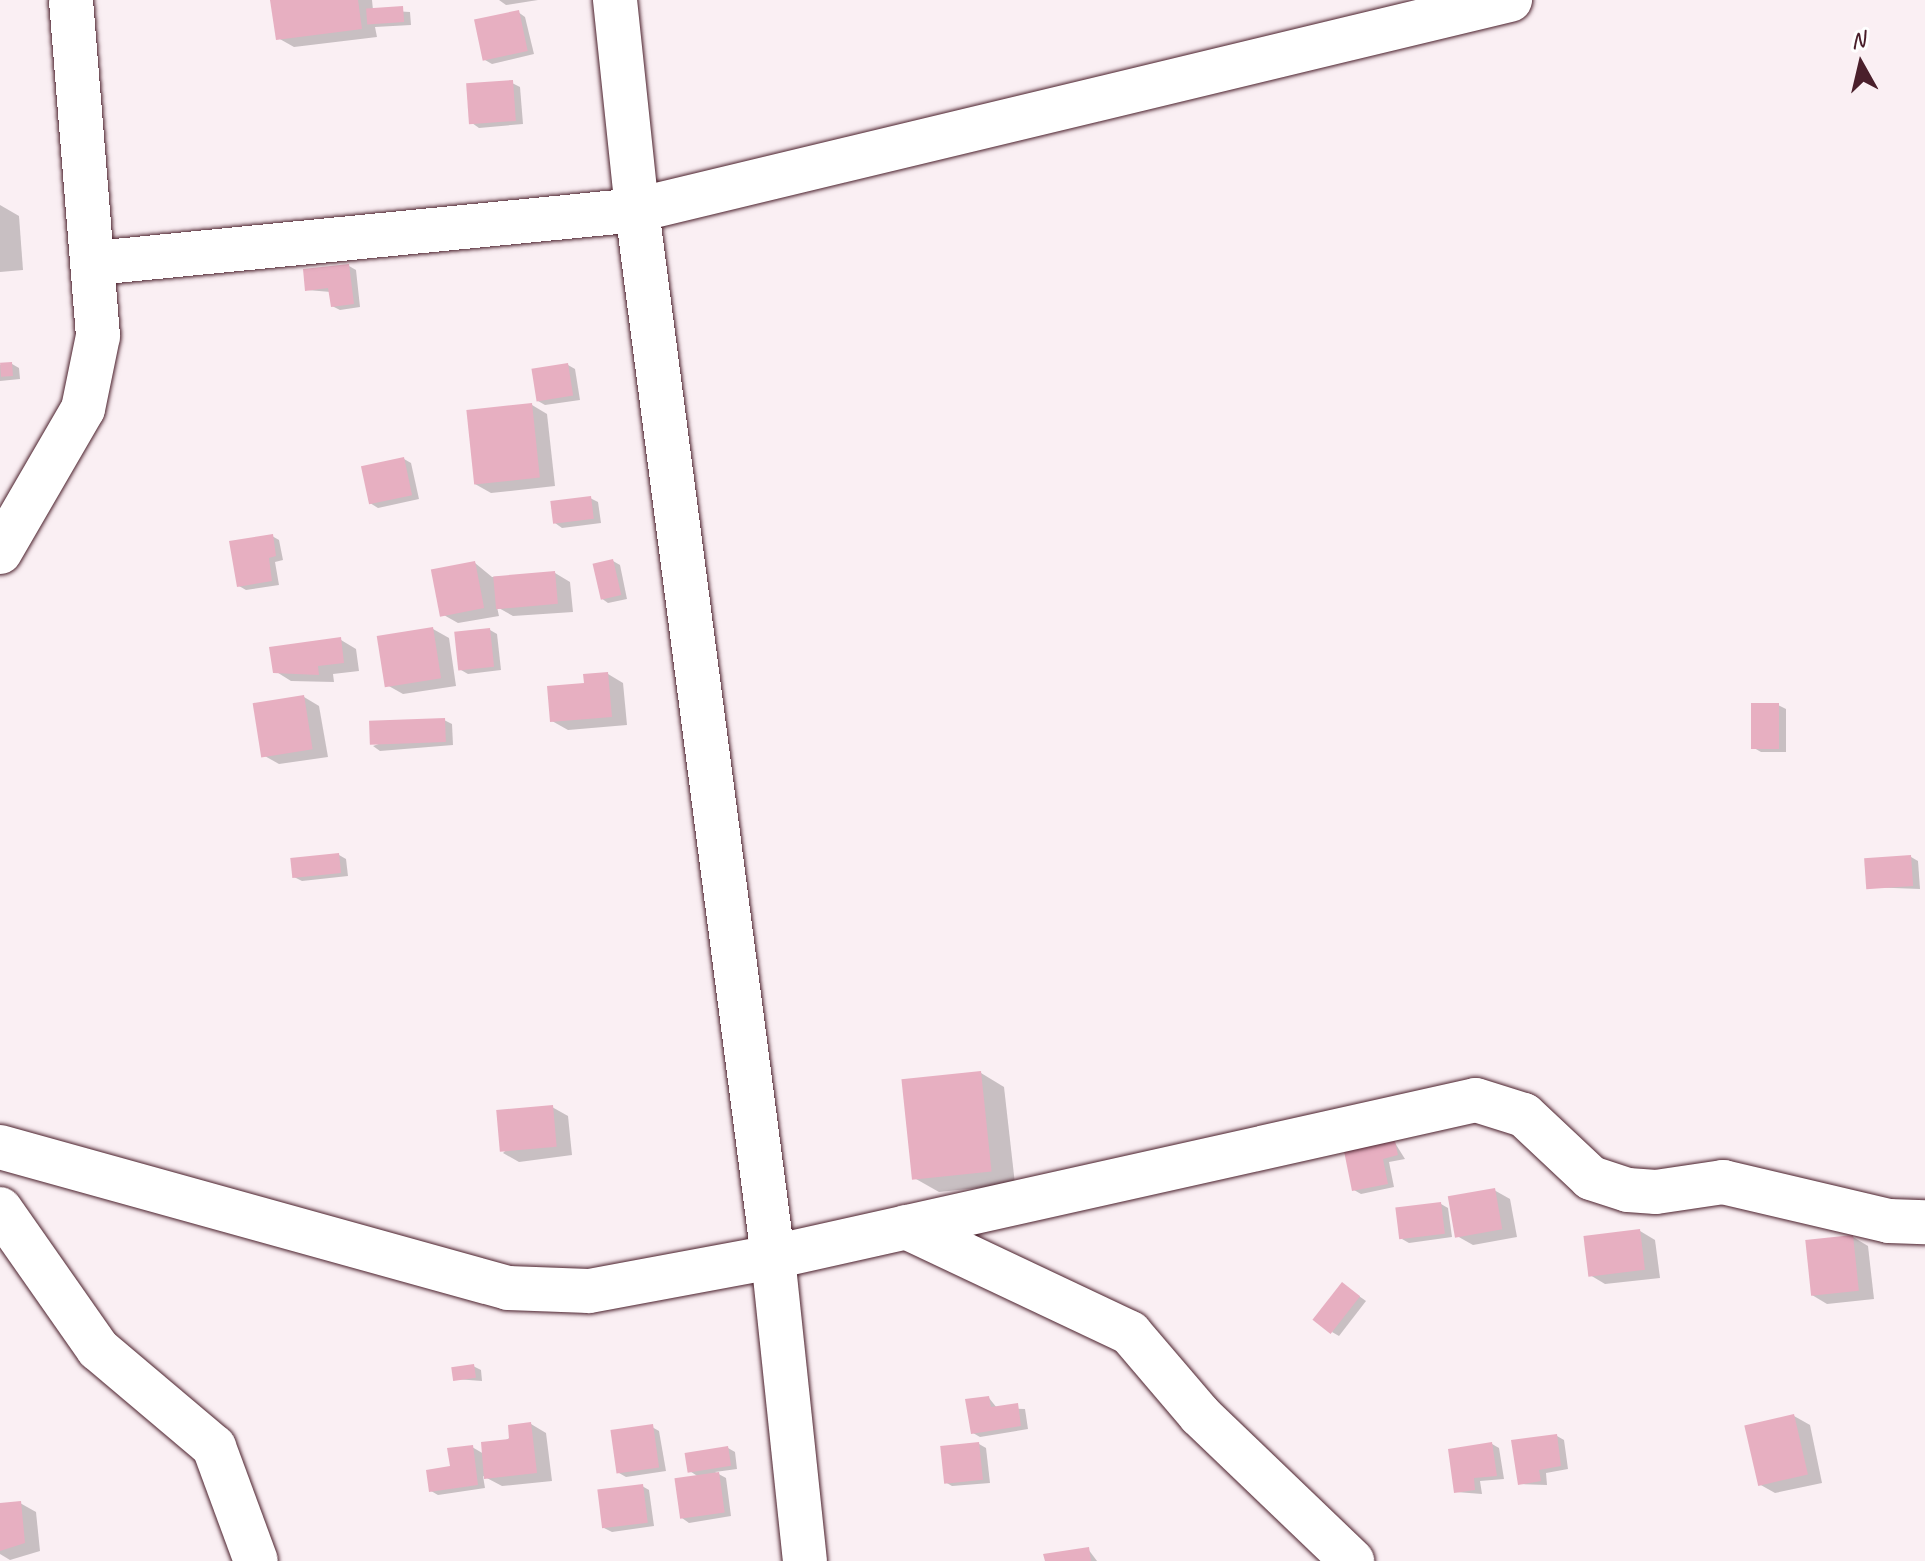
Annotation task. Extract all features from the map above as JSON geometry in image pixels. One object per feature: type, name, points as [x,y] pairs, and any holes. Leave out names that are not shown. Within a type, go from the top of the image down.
[{"type":"street","points":[[0,552],[83,409],[98,336],[95,263],[71,0]]},
{"type":"street","points":[[615,0],[637,210],[773,1257],[805,1561]]},
{"type":"street","points":[[95,263],[637,210],[1510,0]]},
{"type":"street","points":[[0,1147],[508,1288],[589,1291],[773,1257],[1476,1100],[1524,1115],[1591,1178],[1628,1190],[1656,1192],[1723,1182],[1889,1221],[1925,1222]]},
{"type":"street","points":[[0,1209],[98,1349],[214,1447],[256,1561]]},
{"type":"street","points":[[906,1227],[1130,1333],[1200,1415],[1352,1561]]},
{"type":"building","points":[[270,0],[358,0],[362,29],[276,40]]},
{"type":"building","points":[[403,6],[404,22],[367,25],[366,9]]},
{"type":"building","points":[[519,10],[528,51],[483,61],[474,20]]},
{"type":"building","points":[[513,80],[516,121],[469,124],[466,83]]},
{"type":"building","points":[[349,264],[354,304],[331,307],[328,288],[305,291],[303,269]]},
{"type":"building","points":[[12,362],[13,376],[1,377],[0,363]]},
{"type":"building","points":[[568,363],[573,396],[537,401],[531,369]]},
{"type":"building","points":[[532,403],[540,478],[474,484],[466,410]]},
{"type":"building","points":[[404,457],[412,495],[369,504],[361,466]]},
{"type":"building","points":[[591,496],[594,519],[553,524],[550,501]]},
{"type":"building","points":[[273,534],[276,556],[269,558],[272,581],[237,587],[229,541]]},
{"type":"building","points":[[613,559],[621,595],[601,600],[593,564]]},
{"type":"building","points":[[475,561],[484,608],[440,617],[431,570]]},
{"type":"building","points":[[555,571],[558,604],[496,609],[493,576]]},
{"type":"building","points":[[433,627],[441,678],[385,687],[377,636]]},
{"type":"building","points":[[490,628],[494,667],[458,671],[454,632]]},
{"type":"building","points":[[341,637],[344,663],[318,666],[319,675],[273,673],[269,647]]},
{"type":"building","points":[[608,672],[612,717],[550,722],[547,686],[584,683],[583,674]]},
{"type":"building","points":[[304,695],[313,749],[261,757],[253,703]]},
{"type":"building","points":[[1751,703],[1779,703],[1779,749],[1751,749]]},
{"type":"building","points":[[445,718],[446,742],[370,745],[369,721]]},
{"type":"building","points":[[339,853],[341,873],[292,878],[290,858]]},
{"type":"building","points":[[1911,855],[1913,886],[1866,889],[1864,858]]},
{"type":"building","points":[[981,1071],[992,1171],[912,1180],[901,1079]]},
{"type":"building","points":[[553,1105],[557,1147],[500,1152],[496,1110]]},
{"type":"building","points":[[1395,1141],[1398,1155],[1383,1159],[1388,1184],[1352,1191],[1344,1151]]},
{"type":"building","points":[[1495,1188],[1502,1229],[1455,1238],[1448,1196]]},
{"type":"building","points":[[1441,1202],[1445,1234],[1399,1239],[1395,1208]]},
{"type":"building","points":[[1640,1229],[1645,1270],[1588,1277],[1583,1236]]},
{"type":"building","points":[[1853,1235],[1859,1291],[1811,1296],[1805,1240]]},
{"type":"building","points":[[1342,1282],[1360,1296],[1331,1334],[1312,1320]]},
{"type":"building","points":[[474,1364],[476,1378],[453,1381],[451,1367]]},
{"type":"building","points":[[989,1396],[991,1407],[1018,1403],[1021,1426],[971,1434],[965,1399]]},
{"type":"building","points":[[1794,1414],[1808,1474],[1758,1486],[1744,1425]]},
{"type":"building","points":[[531,1422],[537,1473],[484,1479],[481,1442],[509,1439],[508,1425]]},
{"type":"building","points":[[653,1424],[659,1468],[617,1474],[610,1430]]},
{"type":"building","points":[[1557,1434],[1561,1466],[1539,1470],[1541,1481],[1518,1485],[1511,1440]]},
{"type":"building","points":[[979,1442],[983,1480],[944,1484],[940,1446]]},
{"type":"building","points":[[1492,1442],[1497,1476],[1474,1478],[1475,1490],[1454,1493],[1448,1449]]},
{"type":"building","points":[[473,1445],[478,1485],[429,1492],[426,1470],[450,1466],[447,1448]]},
{"type":"building","points":[[728,1446],[731,1466],[688,1473],[685,1453]]},
{"type":"building","points":[[719,1472],[725,1513],[680,1519],[674,1478]]},
{"type":"building","points":[[643,1484],[648,1523],[602,1528],[597,1490]]},
{"type":"building","points":[[21,1501],[25,1543],[0,1551],[0,1503]]},
{"type":"building","points":[[1089,1547],[1091,1561],[1045,1561],[1043,1554]]}]
